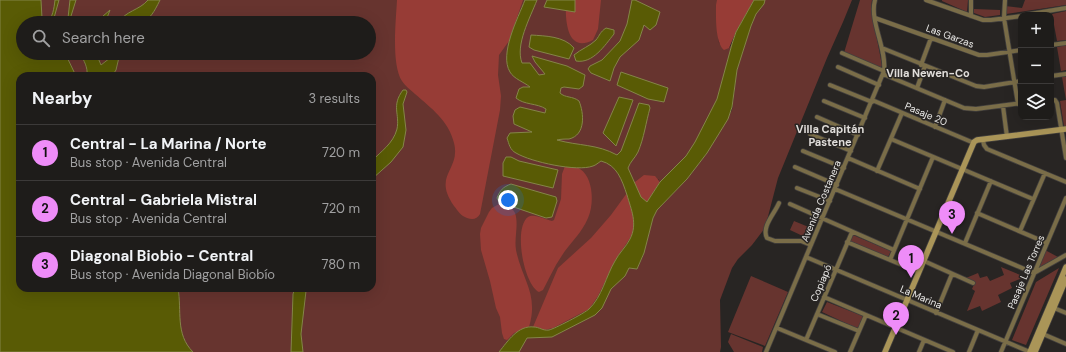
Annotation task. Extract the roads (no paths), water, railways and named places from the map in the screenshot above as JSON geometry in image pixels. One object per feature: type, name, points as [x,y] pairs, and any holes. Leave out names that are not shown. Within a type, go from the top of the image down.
[{"type":"street","name":"Avenida Costanera","points":[[766,352],[884,72],[885,64],[874,8],[875,0]]},
{"type":"street","points":[[926,0],[936,2],[971,16],[987,20],[1018,16]]},
{"type":"street","points":[[971,0],[971,16]]},
{"type":"street","points":[[1005,0],[1004,18],[1018,100]]},
{"type":"street","points":[[1042,12],[1066,8]]},
{"type":"street","name":"Las Garzas","points":[[876,18],[979,55],[1018,51]]},
{"type":"street","points":[[917,88],[931,38]]},
{"type":"street","points":[[1054,45],[1066,43]]},
{"type":"street","points":[[882,48],[923,66],[978,87],[1018,81]]},
{"type":"street","points":[[842,53],[917,88],[969,109],[1018,104]]},
{"type":"street","points":[[838,68],[879,85]]},
{"type":"street","points":[[1054,76],[1066,74]]},
{"type":"street","name":"Pasaje 20","points":[[830,85],[974,143]]},
{"type":"street","points":[[935,127],[945,100]]},
{"type":"street","points":[[824,101],[865,118]]},
{"type":"street","points":[[1054,101],[1057,103],[1064,130],[1066,158]]},
{"type":"street","points":[[1003,106],[1007,137]]},
{"type":"street","points":[[877,171],[902,113]]},
{"type":"street","points":[[817,118],[858,135]]},
{"type":"street","points":[[885,352],[974,143],[976,141],[1064,130]]},
{"type":"street","points":[[810,134],[851,151]]},
{"type":"street","points":[[891,139],[1033,199]]},
{"type":"street","points":[[983,140],[986,148],[1066,182]]},
{"type":"street","points":[[803,151],[844,168]]},
{"type":"street","points":[[890,260],[933,157]]},
{"type":"street","points":[[848,158],[920,188]]},
{"type":"street","points":[[795,167],[907,219],[1034,273],[1066,255]]},
{"type":"street","points":[[1020,231],[1045,172]]},
{"type":"street","points":[[964,243],[991,181]]},
{"type":"street","points":[[797,188],[830,201]]},
{"type":"street","name":"Pasaje Las Torres","points":[[1000,352],[1066,198]]},
{"type":"street","points":[[779,203],[766,227],[765,233],[767,238],[775,241],[801,241],[811,245]]},
{"type":"street","points":[[790,204],[894,250]]},
{"type":"street","points":[[977,213],[1047,243]]},
{"type":"street","name":"Copiapó","points":[[806,340],[852,232]]},
{"type":"street","points":[[847,242],[919,272]]},
{"type":"street","name":"La Marina","points":[[806,257],[1030,352]]},
{"type":"street","points":[[924,262],[973,283]]},
{"type":"street","points":[[1030,352],[1066,267]]},
{"type":"street","points":[[936,313],[952,274]]},
{"type":"street","points":[[1035,352],[1066,281]]},
{"type":"street","points":[[824,297],[896,327],[942,350],[954,352]]},
{"type":"street","points":[[1054,308],[1066,313]]},
{"type":"street","points":[[817,314],[859,331]]},
{"type":"street","points":[[850,352],[866,315]]},
{"type":"street","points":[[776,328],[835,352]]},
{"type":"street","points":[[969,352],[978,330]]},
{"type":"street","points":[[1042,334],[1066,344]]},
{"type":"street","points":[[919,352],[924,340]]},
{"type":"place","name":"Diagonal Biobio - Central","points":[[952,234]]},
{"type":"place","name":"Central - La Marina / Norte","points":[[911,278]]},
{"type":"place","name":"Central - Gabriela Mistral","points":[[896,335]]},
{"type":"district","name":"Villa Newen-Co","points":[[928,73]]},
{"type":"district","name":"Villa Capitán Pastene","points":[[830,135]]}]
